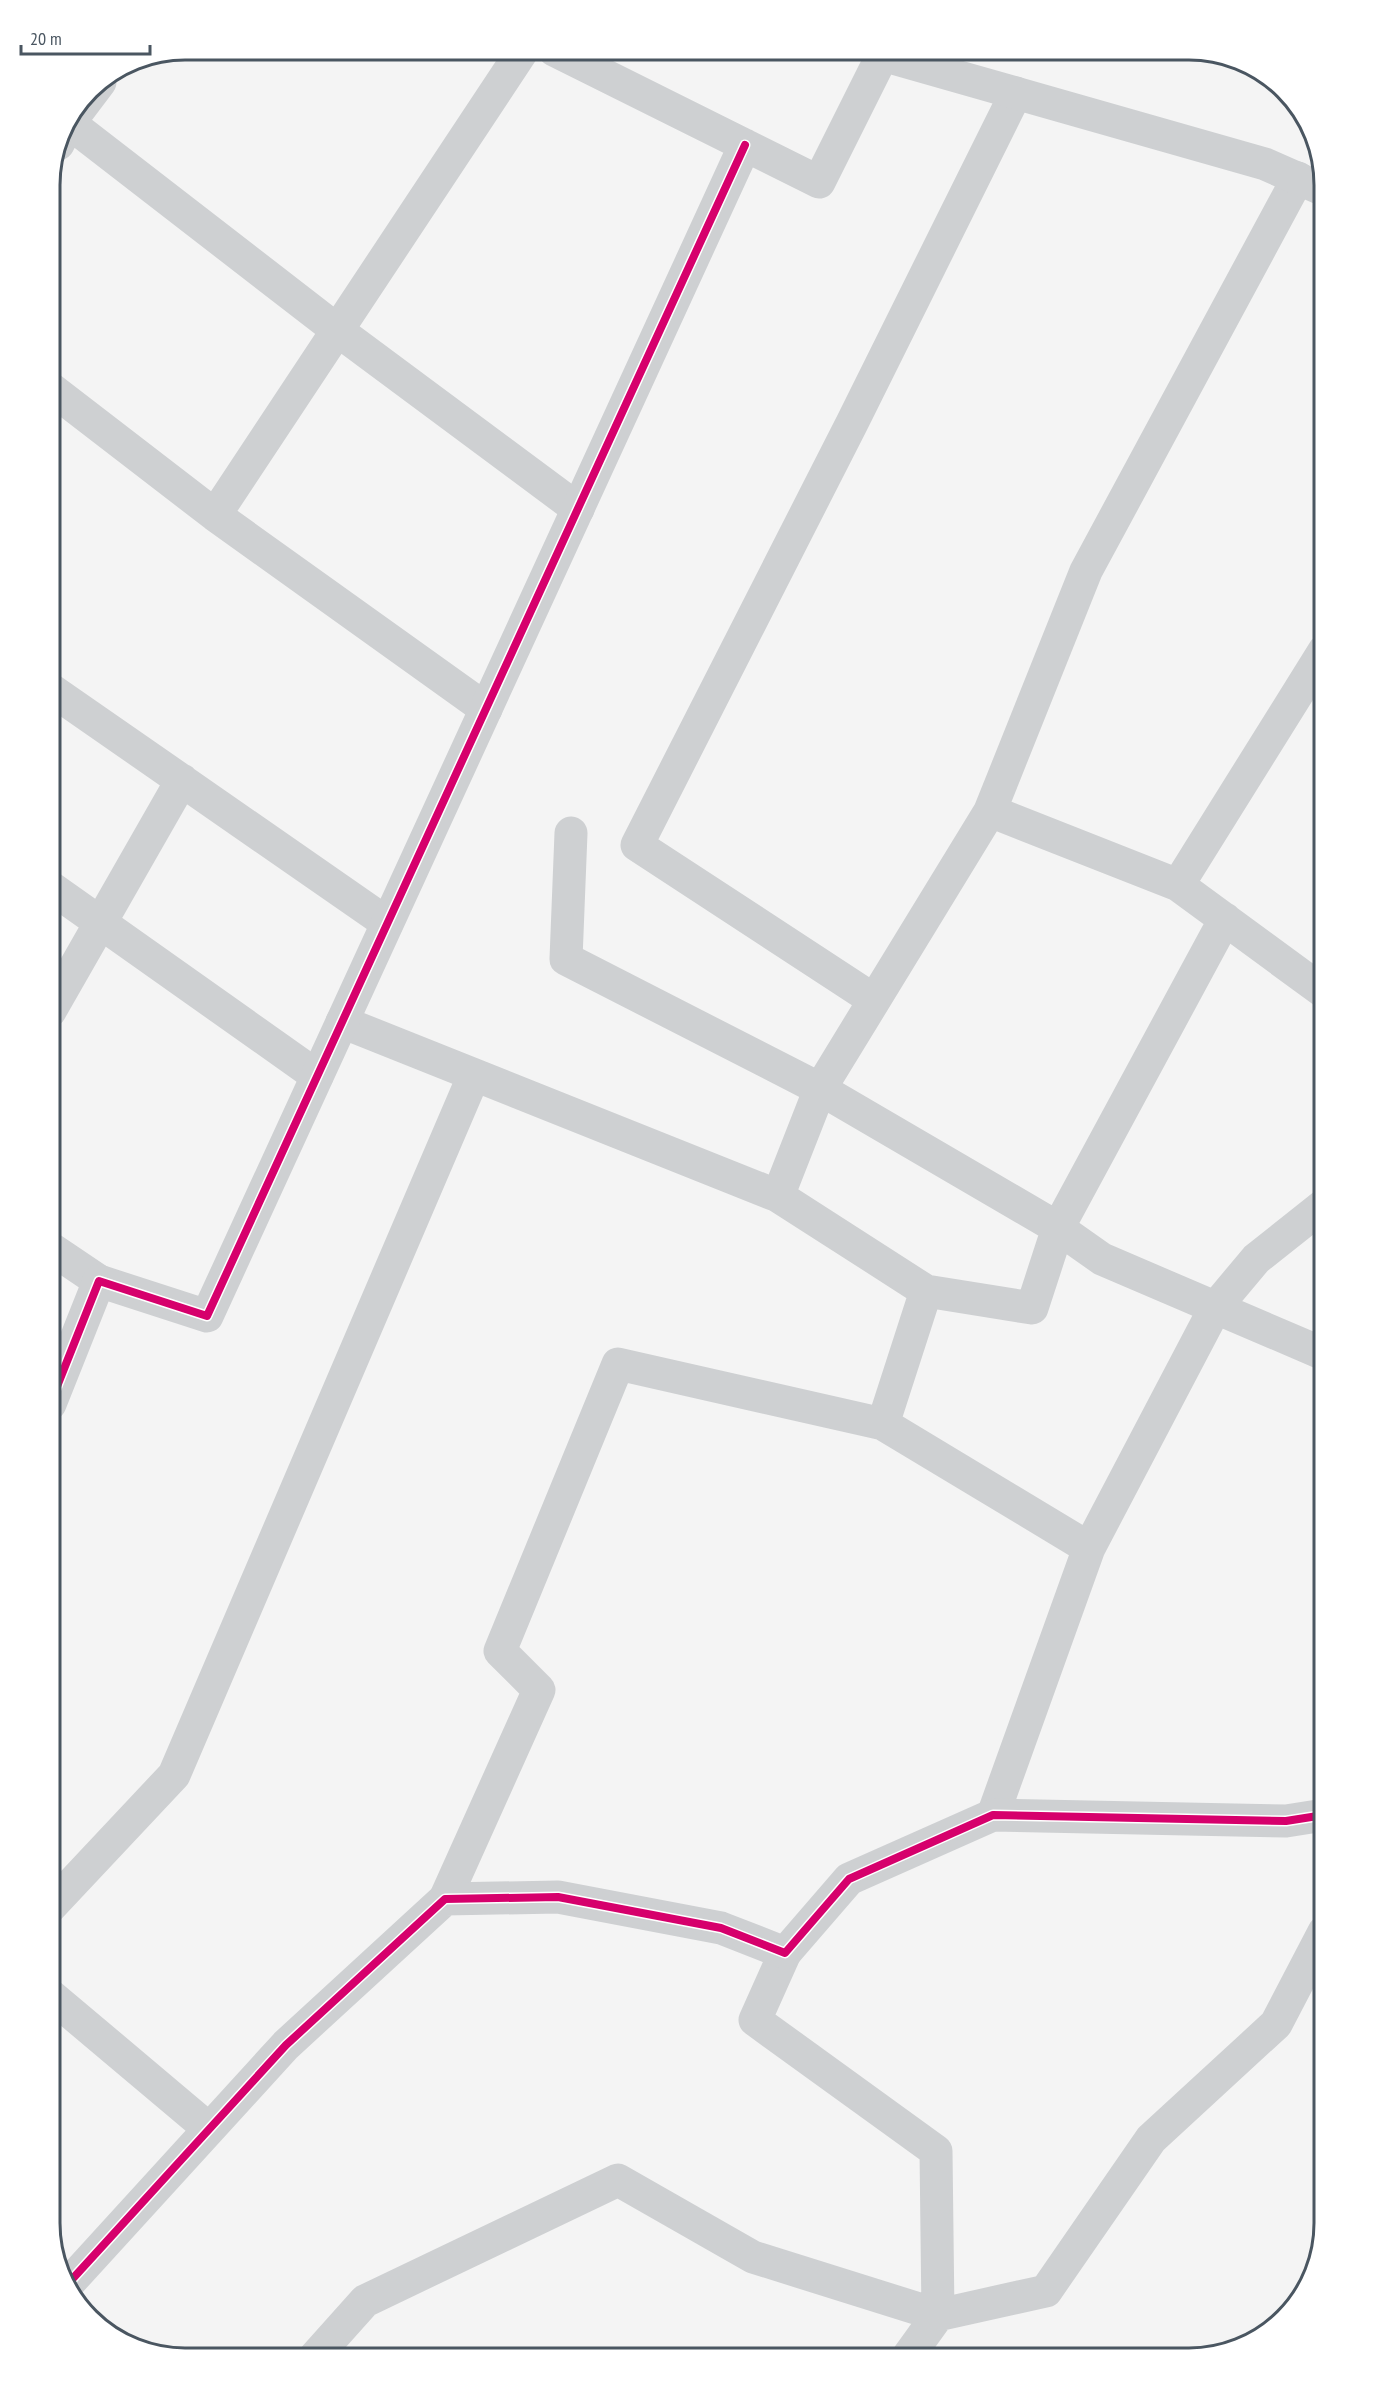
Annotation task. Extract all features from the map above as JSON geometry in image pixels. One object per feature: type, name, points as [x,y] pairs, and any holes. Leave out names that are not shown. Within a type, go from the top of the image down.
[{"type":"street","points":[[215,515],[516,60]]},
{"type":"street","points":[[574,60],[819,182],[880,60]]},
{"type":"street","points":[[778,1196],[820,1089],[990,812],[1086,571],[1311,184],[1265,164],[1016,93],[910,60]]},
{"type":"street","points":[[874,1000],[638,845],[847,434],[1016,93]]},
{"type":"street","points":[[71,134],[578,509]]},
{"type":"street","points":[[60,1255],[99,1281],[207,1316],[745,145]]},
{"type":"street","points":[[60,396],[215,515],[486,709]]},
{"type":"street","points":[[1178,885],[1314,667]]},
{"type":"street","points":[[60,696],[387,923]]},
{"type":"street","points":[[60,994],[182,780]]},
{"type":"street","points":[[990,812],[1178,885],[1314,985]]},
{"type":"street","points":[[571,833],[566,959],[820,1089],[1058,1228],[1102,1259],[1314,1350]]},
{"type":"street","points":[[60,894],[317,1076]]},
{"type":"street","points":[[342,1022],[778,1196],[926,1292],[1032,1308],[1058,1228],[1225,919]]},
{"type":"street","points":[[60,1896],[174,1775],[474,1075]]},
{"type":"street","points":[[993,1815],[1089,1548],[1215,1308],[1256,1259],[1314,1212]]},
{"type":"street","points":[[60,1379],[99,1281]]},
{"type":"street","points":[[883,1424],[926,1292]]},
{"type":"street","points":[[73,2278],[286,2045],[445,1899],[539,1690],[500,1651],[618,1364],[883,1424],[1089,1548]]},
{"type":"street","points":[[914,2348],[938,2315],[936,2151],[755,2020],[785,1953],[849,1880],[993,1815],[1286,1821],[1314,1817]]},
{"type":"street","points":[[445,1899],[558,1897],[721,1928],[785,1953]]},
{"type":"street","points":[[323,2348],[365,2301],[618,2180],[753,2257],[938,2315],[1046,2291],[1151,2139],[1276,2024],[1314,1951]]},
{"type":"street","points":[[60,2003],[209,2129]]},
{"type":"cycle path","points":[[60,1379],[99,1281],[207,1316],[745,145]]},
{"type":"cycle path","points":[[73,2278],[286,2045],[445,1899],[558,1897],[721,1928],[785,1953],[849,1879],[993,1815],[1286,1821],[1314,1817]]}]
